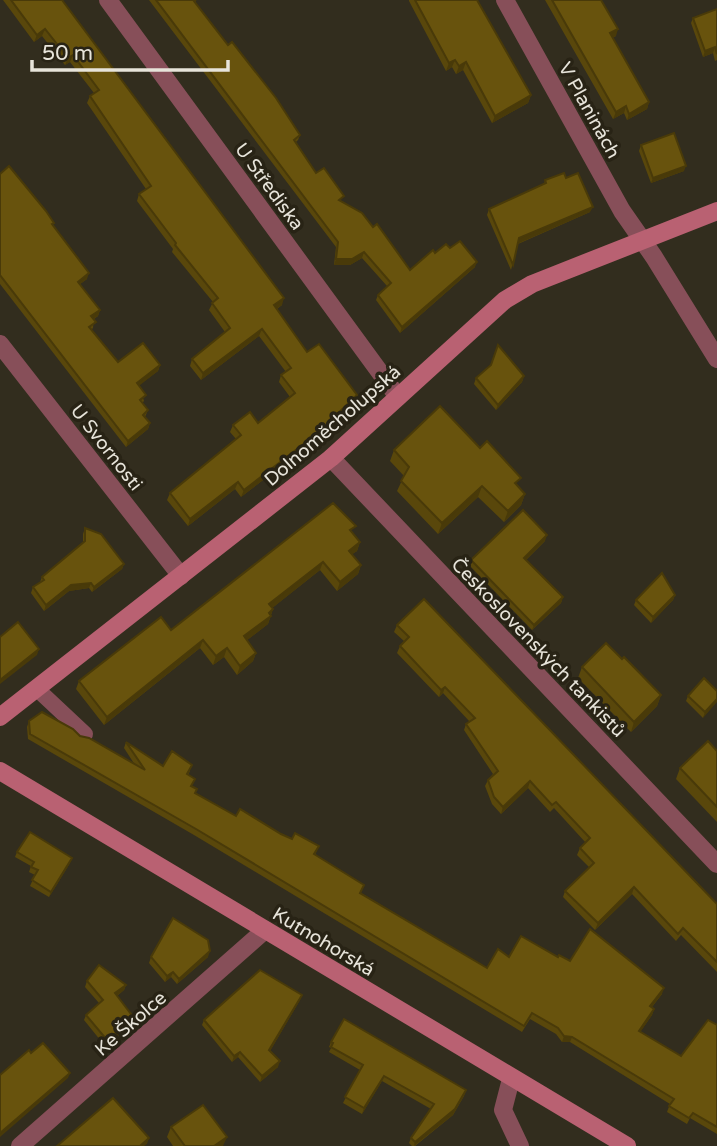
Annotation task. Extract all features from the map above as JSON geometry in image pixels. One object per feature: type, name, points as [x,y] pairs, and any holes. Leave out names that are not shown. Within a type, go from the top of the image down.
[{"type":"street","name":"U Střediska","points":[[108,0],[398,397]]},
{"type":"street","name":"V Planinách","points":[[505,0],[622,211],[717,359]]},
{"type":"street","name":"Dolnoměcholupská","points":[[0,717],[331,458],[505,300],[532,284],[640,239],[717,211]]},
{"type":"street","name":"U Svornosti","points":[[0,344],[181,576]]},
{"type":"street","name":"Československých tankistů","points":[[331,458],[717,864]]},
{"type":"street","name":"Kutnohorská","points":[[0,771],[627,1146]]},
{"type":"street","name":"Ke Školce","points":[[20,1146],[239,956],[265,930]]},
{"type":"street","points":[[511,1079],[503,1110],[520,1146]]},
{"type":"lane","points":[[37,689],[85,734]]},
{"type":"building","points":[[11,0],[62,0],[284,298],[274,305],[307,352],[319,344],[357,395],[332,422],[244,490],[238,482],[190,519],[170,493],[241,435],[233,425],[250,412],[258,423],[295,393],[281,375],[291,368],[262,329],[203,373],[192,359],[230,328],[212,303],[218,298],[175,245],[139,194],[151,186],[90,96],[99,90],[73,55],[68,58],[45,29],[37,35]]},
{"type":"building","points":[[156,0],[196,0],[194,1],[228,45],[232,42],[276,98],[300,135],[294,140],[316,173],[324,168],[344,196],[339,200],[362,213],[373,227],[377,224],[410,270],[433,250],[435,253],[446,244],[450,248],[460,241],[477,262],[402,327],[378,295],[391,283],[364,252],[352,259],[336,259],[338,242]]},
{"type":"building","points":[[415,0],[477,0],[531,95],[495,116],[466,62],[459,66],[455,60],[449,63]]},
{"type":"building","points":[[552,0],[601,0],[618,29],[610,33],[649,102],[629,114],[626,106],[616,112]]},
{"type":"building","points":[[717,9],[717,54],[715,47],[705,51],[693,18]]},
{"type":"building","points":[[674,133],[686,166],[653,178],[641,145]]},
{"type":"building","points":[[9,166],[46,211],[54,223],[52,224],[89,273],[78,282],[100,310],[91,316],[96,322],[89,327],[118,362],[143,343],[160,365],[137,383],[146,395],[140,400],[148,410],[143,415],[150,423],[128,441],[0,275],[0,174]]},
{"type":"building","points":[[564,173],[566,178],[578,173],[593,207],[519,238],[513,265],[489,209]]},
{"type":"building","points":[[498,345],[524,376],[498,405],[476,378],[491,365]]},
{"type":"building","points":[[440,406],[480,448],[487,441],[521,478],[515,483],[525,494],[508,511],[482,486],[442,523],[401,481],[409,467],[394,450]]},
{"type":"building","points":[[333,503],[356,526],[350,530],[360,542],[349,551],[361,565],[340,582],[323,562],[269,604],[273,609],[269,613],[271,616],[244,636],[256,653],[240,666],[227,648],[216,656],[203,640],[107,717],[79,681],[161,617],[171,630]]},
{"type":"building","points":[[523,510],[547,535],[524,558],[563,597],[534,625],[471,560]]},
{"type":"building","points":[[85,528],[101,534],[124,564],[94,587],[91,583],[71,585],[46,605],[33,587],[85,541]]},
{"type":"building","points":[[662,573],[675,595],[653,617],[636,600]]},
{"type":"building","points":[[424,599],[717,904],[717,962],[683,928],[678,934],[634,887],[598,923],[565,891],[594,863],[580,848],[590,838],[556,802],[552,805],[530,781],[503,807],[494,797],[488,780],[498,771],[466,724],[475,718],[445,687],[441,690],[400,646],[409,637],[397,625]]},
{"type":"building","points":[[18,622],[39,649],[0,680],[0,637]]},
{"type":"building","points":[[606,643],[622,659],[624,657],[661,695],[634,722],[582,667]]},
{"type":"building","points":[[704,678],[717,691],[717,699],[705,712],[688,696]]},
{"type":"building","points":[[42,712],[73,729],[80,736],[89,738],[145,770],[126,742],[163,766],[172,751],[192,765],[187,774],[195,779],[191,786],[197,789],[195,793],[236,816],[240,809],[281,834],[292,839],[295,833],[319,846],[314,854],[364,885],[360,893],[487,968],[498,949],[509,957],[521,936],[570,961],[590,929],[664,988],[650,1006],[654,1009],[639,1031],[681,1056],[708,1020],[717,1025],[717,1127],[693,1113],[689,1118],[669,1106],[674,1099],[572,1037],[564,1036],[558,1028],[532,1013],[524,1026],[196,829],[30,734],[29,721]]},
{"type":"building","points":[[708,741],[717,751],[717,807],[680,768]]},
{"type":"building","points":[[30,832],[72,858],[51,892],[32,880],[38,870],[31,867],[34,862],[17,852]]},
{"type":"building","points":[[173,918],[208,940],[210,951],[179,979],[173,972],[167,976],[151,957]]},
{"type":"building","points":[[99,965],[126,985],[115,993],[134,1018],[107,1040],[86,1015],[103,1000],[87,981]]},
{"type":"building","points":[[260,970],[302,995],[269,1050],[280,1061],[262,1076],[240,1052],[234,1056],[204,1020]]},
{"type":"building","points":[[344,1019],[466,1090],[455,1109],[415,1142],[411,1138],[434,1104],[384,1076],[364,1108],[345,1097],[363,1065],[331,1047],[331,1042]]},
{"type":"building","points":[[43,1043],[70,1073],[0,1133],[0,1075],[29,1050],[31,1053]]},
{"type":"building","points":[[113,1098],[149,1138],[140,1146],[57,1146]]},
{"type":"building","points":[[203,1105],[227,1137],[214,1146],[185,1146],[171,1127]]}]
